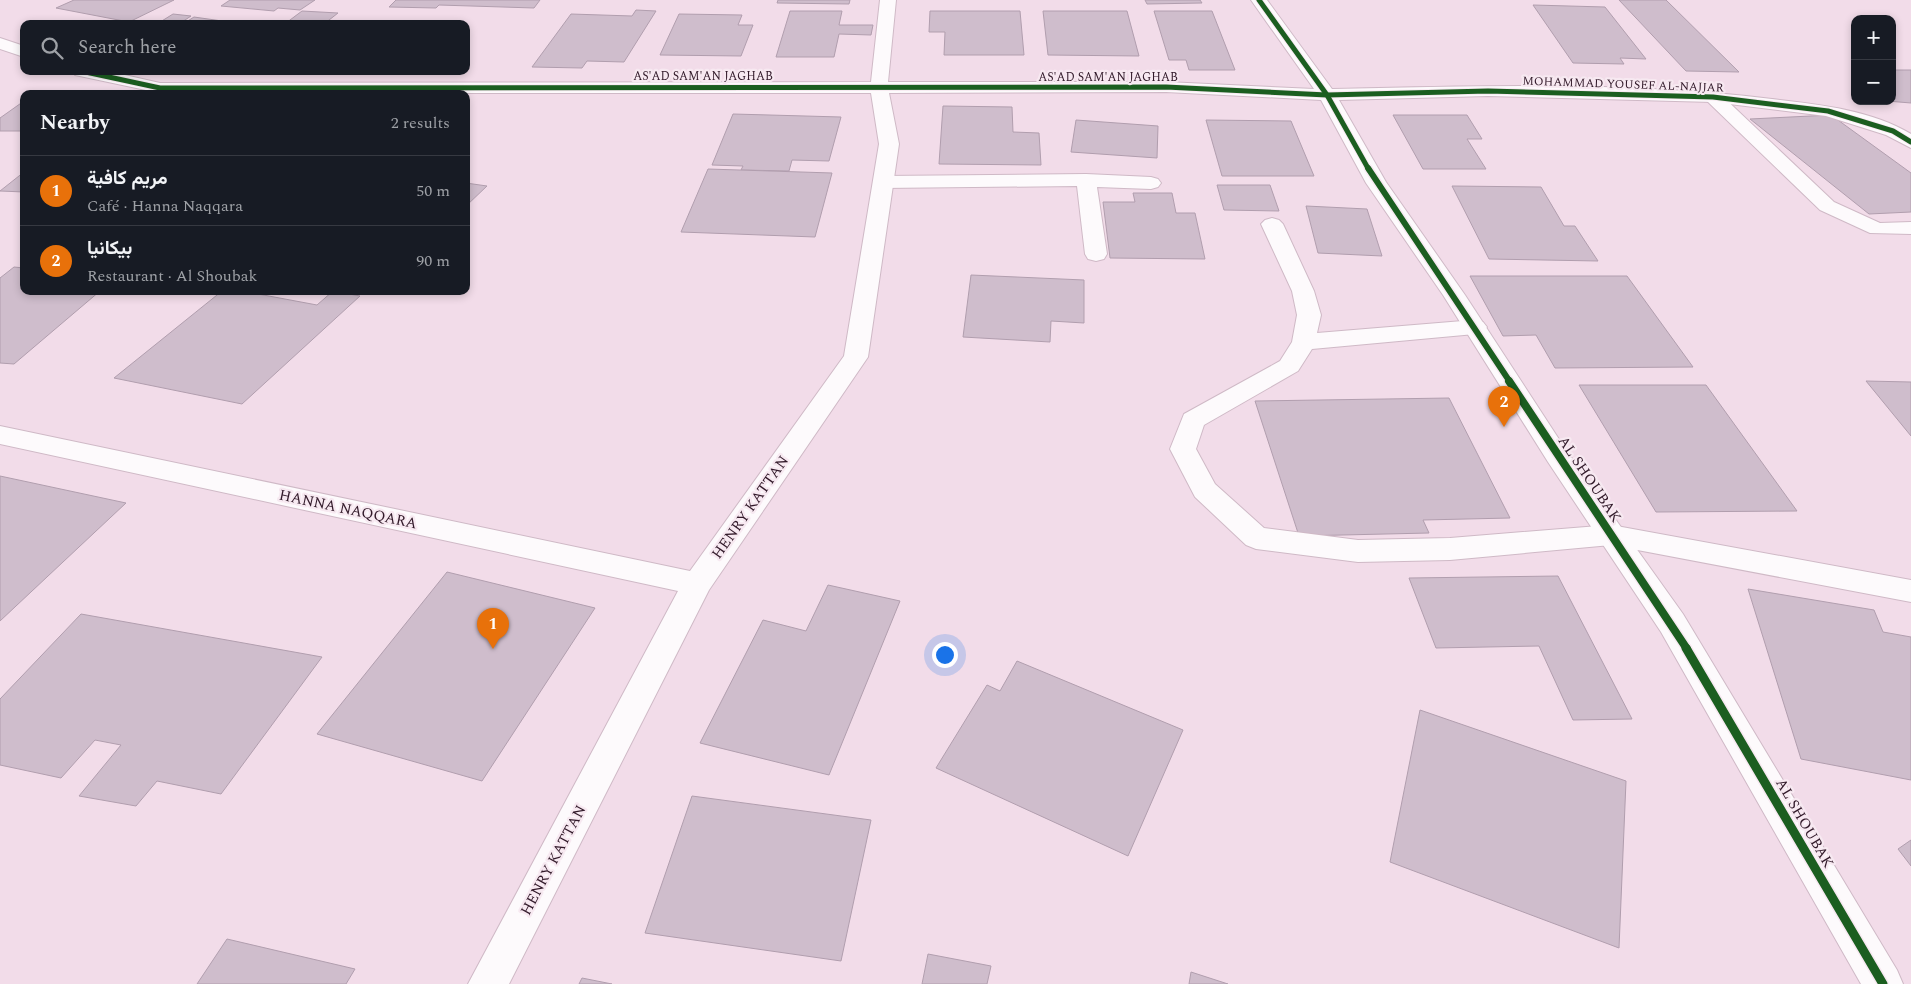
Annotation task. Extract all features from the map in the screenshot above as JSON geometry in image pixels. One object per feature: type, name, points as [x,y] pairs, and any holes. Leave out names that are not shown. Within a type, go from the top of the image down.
[{"type":"street","name":"HENRY KATTAN","points":[[488,984],[696,584],[856,357],[889,144],[879,88],[888,0]]},
{"type":"street","name":"AL SHOUBAK","points":[[1259,0],[1327,95],[1376,183],[1475,327],[1557,456],[1672,623],[1883,984]]},
{"type":"street","points":[[0,43],[20,50]]},
{"type":"street","name":"AS'AD SAM'AN JAGHAB","points":[[100,75],[160,88],[1166,87],[1327,95]]},
{"type":"street","name":"MOHAMMAD YOUSEF AL-NAJJAR","points":[[1327,95],[1488,92],[1713,97],[1828,111],[1893,131],[1911,142]]},
{"type":"street","points":[[1713,97],[1827,206],[1878,229],[1911,228]]},
{"type":"street","points":[[1086,180],[1096,254]]},
{"type":"street","points":[[883,182],[1086,180],[1151,183]]},
{"type":"street","points":[[1272,224],[1303,291],[1309,315],[1304,342],[1289,366],[1193,420],[1183,450],[1206,490],[1256,538],[1358,551],[1450,549],[1611,535],[1911,591]]},
{"type":"street","points":[[1304,342],[1475,327]]},
{"type":"street","name":"HANNA NAQQARA","points":[[0,435],[696,584]]},
{"type":"building","points":[[74,0],[174,0],[133,20],[119,20],[56,8]]},
{"type":"building","points":[[230,0],[315,0],[300,10],[278,8],[274,11],[221,6]]},
{"type":"building","points":[[396,0],[540,0],[534,8],[439,5],[436,8],[389,7]]},
{"type":"building","points":[[778,0],[850,0],[849,4],[777,3]]},
{"type":"building","points":[[1145,0],[1200,0],[1202,3],[1147,4]]},
{"type":"building","points":[[1619,0],[1666,0],[1739,72],[1686,71]]},
{"type":"building","points":[[1533,5],[1605,7],[1646,59],[1620,58],[1624,64],[1573,63]]},
{"type":"building","points":[[636,10],[656,11],[624,62],[587,61],[582,68],[532,67],[571,14],[632,16]]},
{"type":"building","points":[[302,11],[338,13],[329,20],[290,20]]},
{"type":"building","points":[[790,11],[842,11],[839,25],[873,25],[871,35],[839,34],[834,57],[776,57]]},
{"type":"building","points":[[930,11],[1020,11],[1024,55],[944,55],[945,32],[929,32]]},
{"type":"building","points":[[1043,11],[1127,11],[1139,56],[1048,55]]},
{"type":"building","points":[[1154,11],[1212,11],[1235,70],[1189,70],[1186,60],[1169,60]]},
{"type":"building","points":[[173,14],[191,16],[185,20],[163,20]]},
{"type":"building","points":[[679,14],[742,15],[738,25],[753,25],[741,56],[660,55]]},
{"type":"building","points":[[194,17],[215,20],[189,20]]},
{"type":"building","points":[[1896,70],[1911,70],[1911,103],[1896,102]]},
{"type":"building","points":[[20,104],[20,131],[0,131],[0,118]]},
{"type":"building","points":[[943,106],[1012,107],[1013,132],[1039,133],[1041,165],[939,164]]},
{"type":"building","points":[[733,114],[841,117],[829,161],[792,160],[789,171],[741,170],[743,166],[712,165]]},
{"type":"building","points":[[1393,115],[1467,115],[1482,139],[1467,139],[1486,169],[1423,169]]},
{"type":"building","points":[[1831,115],[1911,173],[1911,212],[1869,214],[1750,119]]},
{"type":"building","points":[[1076,120],[1158,126],[1157,158],[1071,152]]},
{"type":"building","points":[[1206,120],[1291,121],[1314,176],[1222,176]]},
{"type":"building","points":[[708,169],[832,173],[815,237],[681,232]]},
{"type":"building","points":[[20,175],[20,192],[0,191]]},
{"type":"building","points":[[470,184],[487,186],[470,202]]},
{"type":"building","points":[[1217,185],[1270,185],[1279,211],[1224,210]]},
{"type":"building","points":[[1452,186],[1541,187],[1564,226],[1575,226],[1598,261],[1489,259]]},
{"type":"building","points":[[1133,193],[1172,193],[1176,213],[1195,213],[1205,259],[1110,258],[1103,202],[1135,202]]},
{"type":"building","points":[[1306,206],[1367,209],[1382,256],[1318,253]]},
{"type":"building","points":[[14,267],[20,268],[20,295],[95,295],[14,364],[0,363],[0,278]]},
{"type":"building","points":[[971,275],[1084,280],[1084,323],[1051,321],[1050,342],[963,337]]},
{"type":"building","points":[[1470,276],[1627,276],[1693,367],[1555,368],[1536,335],[1503,336]]},
{"type":"building","points":[[217,295],[263,295],[317,305],[328,295],[360,296],[242,404],[114,378]]},
{"type":"building","points":[[1866,381],[1911,382],[1911,436]]},
{"type":"building","points":[[1579,385],[1706,385],[1797,511],[1656,512]]},
{"type":"building","points":[[1449,398],[1510,518],[1423,520],[1429,533],[1299,536],[1255,401]]},
{"type":"building","points":[[0,476],[126,503],[0,621]]},
{"type":"building","points":[[447,572],[595,608],[482,781],[317,734]]},
{"type":"building","points":[[1558,576],[1632,719],[1573,720],[1539,646],[1436,648],[1409,578]]},
{"type":"building","points":[[828,585],[900,601],[829,775],[700,743],[763,620],[806,631]]},
{"type":"building","points":[[1748,589],[1874,610],[1883,632],[1911,637],[1911,780],[1801,759]]},
{"type":"building","points":[[81,614],[322,657],[221,794],[157,781],[136,806],[79,796],[121,745],[95,740],[61,778],[0,765],[0,699]]},
{"type":"building","points":[[1017,661],[1183,730],[1128,856],[936,768],[987,685],[1000,691]]},
{"type":"building","points":[[1420,710],[1626,781],[1619,948],[1390,862]]},
{"type":"building","points":[[692,796],[871,820],[841,961],[645,933]]},
{"type":"building","points":[[1911,840],[1911,866],[1898,849]]},
{"type":"building","points":[[227,939],[355,969],[346,984],[197,984]]},
{"type":"building","points":[[928,954],[991,966],[987,984],[922,984]]},
{"type":"building","points":[[1191,972],[1228,984],[1189,984]]},
{"type":"building","points":[[582,978],[612,984],[579,984]]},
{"type":"cycle path","points":[[1259,0],[1327,95],[1376,183],[1454,295],[1557,456],[1672,623],[1883,984]]},
{"type":"cycle path","points":[[100,75],[160,88],[1166,87],[1327,95],[1488,91],[1713,97],[1828,111],[1893,131],[1911,142]]},
{"type":"place","name":"بيكانيا","points":[[1504,427]]},
{"type":"place","name":"مريم كافية","points":[[493,649]]}]
